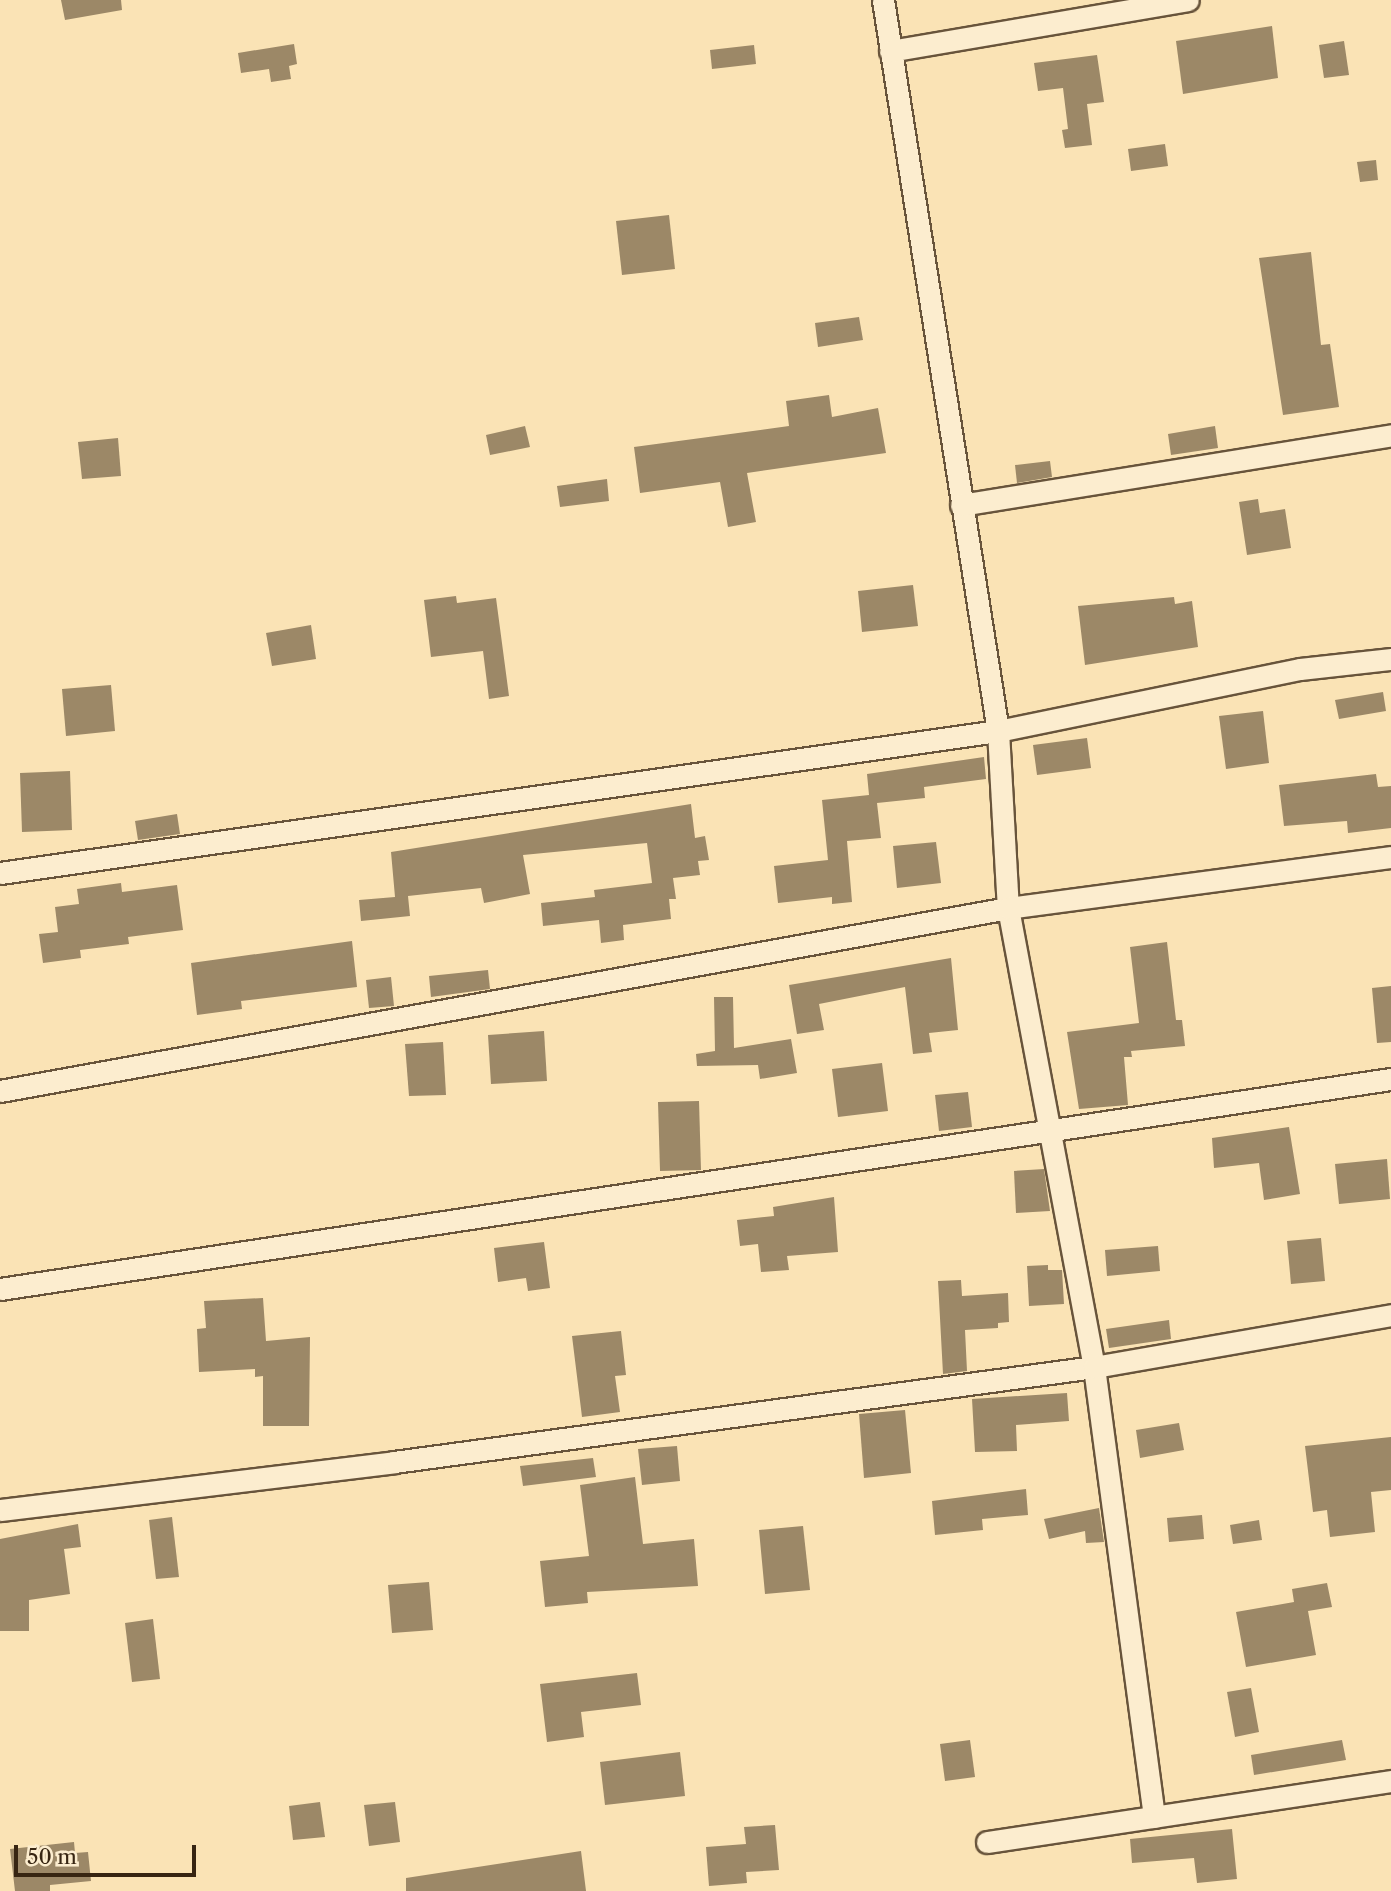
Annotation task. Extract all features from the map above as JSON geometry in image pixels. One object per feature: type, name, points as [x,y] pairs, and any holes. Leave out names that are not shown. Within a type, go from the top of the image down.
[{"type":"street","points":[[883,0],[998,731],[1008,908],[1094,1367],[1154,1816]]},
{"type":"street","points":[[890,51],[1188,0]]},
{"type":"street","points":[[961,505],[1391,435]]},
{"type":"street","points":[[0,873],[998,731],[1300,669],[1391,659]]},
{"type":"street","points":[[0,1091],[1008,908],[1391,857]]},
{"type":"street","points":[[0,1289],[1391,1079]]},
{"type":"street","points":[[0,1510],[394,1462],[1094,1367],[1391,1315]]},
{"type":"street","points":[[986,1842],[1391,1781]]},
{"type":"building","points":[[61,0],[121,0],[122,10],[65,20]]},
{"type":"building","points":[[1272,26],[1278,78],[1183,94],[1176,41]]},
{"type":"building","points":[[1344,41],[1349,75],[1324,78],[1319,45]]},
{"type":"building","points":[[294,44],[297,64],[289,66],[291,79],[271,82],[269,69],[241,73],[238,53]]},
{"type":"building","points":[[754,45],[756,64],[712,69],[710,50]]},
{"type":"building","points":[[1097,55],[1104,102],[1087,104],[1092,145],[1065,148],[1062,130],[1068,129],[1063,88],[1038,91],[1034,63]]},
{"type":"building","points":[[1165,144],[1168,166],[1131,171],[1128,149]]},
{"type":"building","points":[[1376,160],[1378,180],[1360,182],[1357,162]]},
{"type":"building","points":[[669,215],[675,269],[622,275],[616,221]]},
{"type":"building","points":[[1311,252],[1321,345],[1330,344],[1339,407],[1283,415],[1259,258]]},
{"type":"building","points":[[859,317],[863,340],[818,347],[815,323]]},
{"type":"building","points":[[829,395],[832,417],[878,408],[886,453],[747,473],[756,522],[728,527],[720,482],[640,493],[634,447],[789,426],[786,401]]},
{"type":"building","points":[[525,426],[530,447],[490,455],[486,435]]},
{"type":"building","points":[[1215,426],[1218,448],[1171,455],[1168,434]]},
{"type":"building","points":[[118,438],[121,476],[82,479],[78,442]]},
{"type":"building","points":[[1050,461],[1052,477],[1017,483],[1015,465]]},
{"type":"building","points":[[607,479],[609,501],[560,507],[557,486]]},
{"type":"building","points":[[1258,499],[1260,513],[1285,509],[1291,548],[1247,555],[1239,502]]},
{"type":"building","points":[[913,585],[918,626],[862,632],[858,591]]},
{"type":"building","points":[[456,596],[457,603],[496,598],[509,696],[489,699],[483,651],[431,657],[424,600]]},
{"type":"building","points":[[1174,597],[1175,604],[1192,601],[1198,647],[1085,665],[1078,606]]},
{"type":"building","points":[[311,625],[316,659],[272,666],[266,633]]},
{"type":"building","points":[[111,685],[115,731],[66,736],[62,689]]},
{"type":"building","points":[[1383,692],[1386,711],[1339,719],[1335,700]]},
{"type":"building","points":[[1263,711],[1269,763],[1226,769],[1219,716]]},
{"type":"building","points":[[1087,738],[1091,768],[1037,775],[1033,745]]},
{"type":"building","points":[[984,757],[986,779],[924,787],[925,798],[877,803],[881,838],[847,841],[852,902],[832,904],[832,897],[778,903],[774,866],[828,860],[822,800],[869,795],[867,774]]},
{"type":"building","points":[[70,771],[72,830],[22,832],[20,773]]},
{"type":"building","points":[[1376,774],[1378,787],[1391,786],[1391,828],[1348,833],[1347,821],[1284,826],[1279,785]]},
{"type":"building","points":[[691,804],[695,838],[705,836],[709,860],[698,861],[700,875],[673,878],[676,899],[669,899],[671,919],[623,925],[624,940],[601,943],[599,920],[543,926],[541,903],[595,897],[594,890],[652,883],[647,843],[523,855],[530,894],[484,903],[481,888],[408,896],[410,916],[361,921],[359,900],[395,897],[391,852]]},
{"type":"building","points":[[177,814],[180,834],[138,840],[135,821]]},
{"type":"building","points":[[936,842],[941,883],[897,888],[893,846]]},
{"type":"building","points":[[121,883],[122,892],[177,885],[183,930],[128,937],[129,944],[80,950],[81,958],[43,963],[39,934],[58,932],[55,907],[79,904],[77,889]]},
{"type":"building","points":[[352,941],[357,987],[241,1001],[242,1009],[197,1015],[191,963]]},
{"type":"building","points":[[1167,942],[1176,1020],[1182,1020],[1185,1046],[1131,1051],[1132,1057],[1124,1057],[1128,1105],[1079,1109],[1067,1032],[1139,1023],[1130,947]]},
{"type":"building","points":[[951,958],[958,1030],[929,1033],[932,1052],[913,1054],[905,987],[819,1004],[824,1030],[797,1034],[789,985]]},
{"type":"building","points":[[488,970],[490,989],[431,997],[429,976]]},
{"type":"building","points":[[391,977],[394,1006],[369,1008],[366,980]]},
{"type":"building","points":[[1391,986],[1391,1042],[1377,1043],[1372,988]]},
{"type":"building","points":[[714,997],[733,997],[734,1048],[791,1039],[797,1073],[760,1079],[758,1065],[697,1066],[696,1054],[715,1051]]},
{"type":"building","points":[[544,1031],[547,1081],[491,1084],[488,1035]]},
{"type":"building","points":[[443,1042],[446,1095],[409,1096],[405,1044]]},
{"type":"building","points":[[882,1063],[888,1111],[838,1117],[832,1069]]},
{"type":"building","points":[[968,1092],[972,1127],[939,1131],[935,1095]]},
{"type":"building","points":[[699,1101],[701,1170],[660,1171],[658,1102]]},
{"type":"building","points":[[1289,1127],[1300,1194],[1264,1200],[1259,1163],[1214,1168],[1212,1138]]},
{"type":"building","points":[[1387,1159],[1390,1199],[1339,1204],[1335,1164]]},
{"type":"building","points":[[1044,1169],[1050,1211],[1016,1213],[1014,1171]]},
{"type":"building","points":[[834,1197],[838,1252],[787,1256],[789,1270],[761,1272],[758,1244],[740,1246],[737,1220],[774,1216],[773,1207]]},
{"type":"building","points":[[1321,1238],[1325,1281],[1291,1284],[1287,1241]]},
{"type":"building","points":[[544,1242],[550,1288],[528,1291],[526,1278],[498,1282],[494,1248]]},
{"type":"building","points":[[1158,1246],[1160,1271],[1107,1276],[1105,1250]]},
{"type":"building","points":[[1048,1265],[1048,1270],[1062,1270],[1064,1304],[1029,1306],[1027,1266]]},
{"type":"building","points":[[961,1280],[962,1296],[1008,1293],[1009,1322],[998,1323],[998,1328],[965,1330],[967,1371],[943,1374],[938,1281]]},
{"type":"building","points":[[263,1298],[266,1341],[310,1337],[309,1426],[263,1426],[263,1376],[255,1377],[255,1369],[199,1372],[197,1329],[206,1328],[204,1301]]},
{"type":"building","points":[[1169,1320],[1171,1339],[1109,1348],[1106,1329]]},
{"type":"building","points":[[621,1331],[626,1375],[615,1376],[620,1412],[582,1417],[572,1336]]},
{"type":"building","points":[[1067,1393],[1069,1421],[1016,1425],[1017,1451],[975,1452],[972,1399]]},
{"type":"building","points":[[905,1410],[911,1473],[864,1478],[859,1414]]},
{"type":"building","points":[[1179,1423],[1184,1450],[1140,1458],[1136,1430]]},
{"type":"building","points":[[1391,1437],[1391,1490],[1371,1492],[1375,1532],[1330,1537],[1327,1510],[1313,1512],[1305,1446]]},
{"type":"building","points":[[677,1446],[680,1481],[642,1485],[638,1449]]},
{"type":"building","points":[[593,1458],[596,1477],[523,1486],[520,1466]]},
{"type":"building","points":[[635,1477],[643,1544],[694,1539],[698,1586],[587,1592],[588,1603],[545,1607],[540,1561],[589,1556],[580,1485]]},
{"type":"building","points":[[1026,1489],[1028,1515],[982,1519],[983,1530],[935,1535],[932,1501]]},
{"type":"building","points":[[1099,1508],[1104,1542],[1086,1543],[1085,1531],[1049,1539],[1044,1519]]},
{"type":"building","points":[[1202,1515],[1204,1539],[1169,1542],[1167,1518]]},
{"type":"building","points":[[172,1517],[179,1577],[156,1579],[149,1520]]},
{"type":"building","points":[[1259,1520],[1262,1540],[1233,1544],[1230,1525]]},
{"type":"building","points":[[78,1524],[81,1547],[64,1549],[70,1594],[29,1600],[29,1631],[0,1631],[0,1539]]},
{"type":"building","points":[[803,1526],[810,1590],[765,1594],[759,1530]]},
{"type":"building","points":[[429,1582],[433,1630],[392,1633],[388,1585]]},
{"type":"building","points":[[1327,1583],[1332,1607],[1308,1611],[1316,1655],[1246,1667],[1236,1612],[1294,1602],[1292,1589]]},
{"type":"building","points":[[153,1619],[160,1679],[132,1682],[125,1623]]},
{"type":"building","points":[[637,1673],[641,1705],[581,1712],[584,1737],[547,1742],[540,1684]]},
{"type":"building","points":[[1251,1688],[1259,1732],[1235,1737],[1227,1692]]},
{"type":"building","points":[[970,1740],[975,1777],[945,1781],[940,1744]]},
{"type":"building","points":[[1342,1740],[1346,1760],[1254,1775],[1251,1755]]},
{"type":"building","points":[[680,1752],[685,1796],[605,1805],[600,1762]]},
{"type":"building","points":[[320,1802],[325,1837],[293,1840],[289,1806]]},
{"type":"building","points":[[395,1802],[400,1842],[369,1846],[364,1805]]},
{"type":"building","points":[[775,1825],[779,1870],[746,1872],[747,1883],[709,1886],[706,1847],[746,1844],[744,1827]]},
{"type":"building","points":[[1232,1829],[1237,1879],[1197,1883],[1194,1858],[1132,1863],[1130,1839]]},
{"type":"building","points":[[74,1842],[75,1853],[88,1852],[91,1881],[50,1885],[50,1891],[15,1891],[10,1849]]},
{"type":"building","points":[[581,1851],[586,1891],[406,1891],[406,1878]]}]
